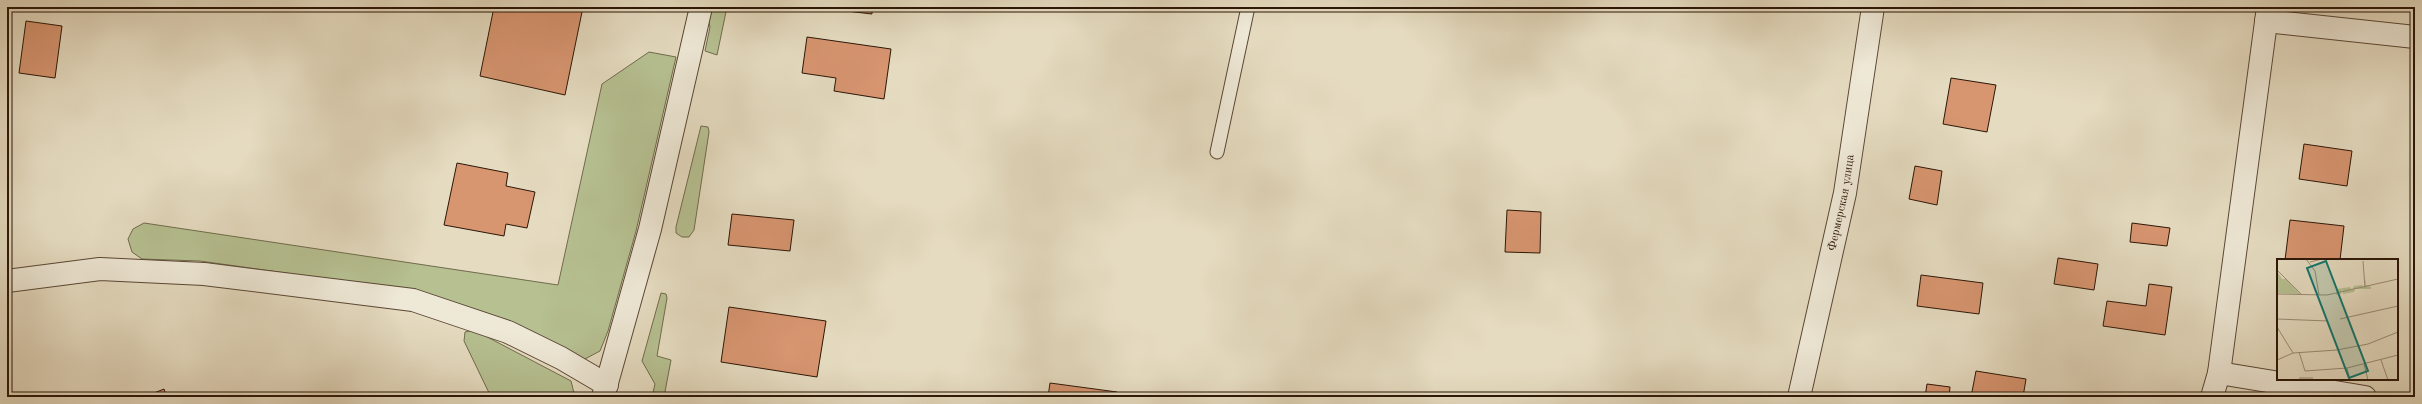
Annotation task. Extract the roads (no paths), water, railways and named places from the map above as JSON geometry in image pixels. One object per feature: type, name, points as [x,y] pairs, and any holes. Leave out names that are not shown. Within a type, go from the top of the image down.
[{"type":"street","points":[[7,281],[100,269],[204,274],[413,300],[508,332],[561,358],[605,391],[650,229],[701,7]]},
{"type":"street","name":"Фермерская улица","points":[[1799,397],[1845,193],[1873,7]]},
{"type":"street","points":[[2212,397],[2219,373],[2267,14],[2415,37]]},
{"type":"street","points":[[2219,373],[2365,397]]},
{"type":"lane","points":[[1217,152],[1248,7]]}]
